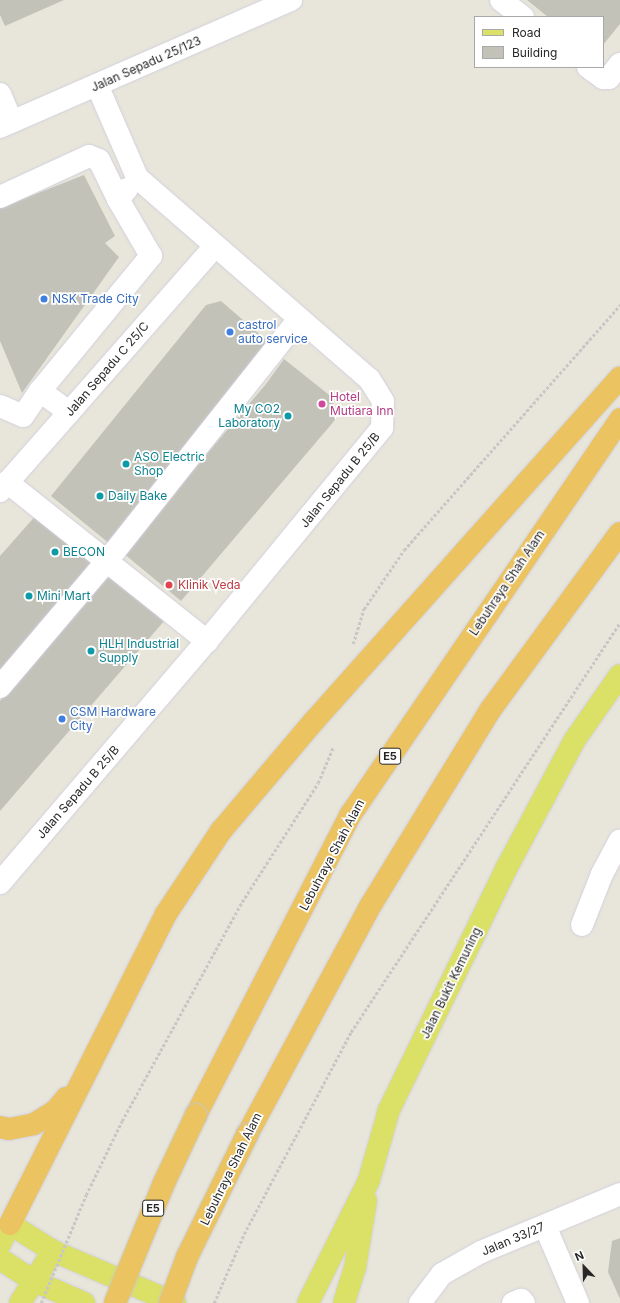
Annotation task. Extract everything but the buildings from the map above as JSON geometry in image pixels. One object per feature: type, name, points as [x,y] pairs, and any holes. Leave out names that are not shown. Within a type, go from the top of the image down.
[{"type":"highway","points":[[5,1219],[83,1076],[166,914],[221,831],[314,721],[620,377]]},
{"type":"highway","name":"Lebuhraya Shah Alam","points":[[115,1303],[164,1183],[196,1115],[351,814],[620,419]]},
{"type":"highway","name":"Lebuhraya Shah Alam","points":[[170,1303],[187,1257],[247,1134],[369,908],[491,709],[620,533]]},
{"type":"highway","points":[[0,1127],[9,1129],[34,1124],[56,1110],[83,1076]]},
{"type":"main road","name":"Jalan Bukit Kemuning","points":[[308,1303],[369,1180],[389,1110],[506,869],[574,741],[620,675]]},
{"type":"main road","points":[[344,1303],[355,1268],[369,1180]]},
{"type":"main road","points":[[0,1244],[5,1219],[53,1250],[175,1303]]},
{"type":"main road","points":[[20,1303],[53,1250]]},
{"type":"main road","points":[[0,1259],[34,1281],[75,1302]]},
{"type":"street","name":"Jalan Sepadu 25/123","points":[[6,125],[292,0]]},
{"type":"street","points":[[501,0],[522,16]]},
{"type":"street","points":[[589,68],[603,78],[609,78],[620,64]]},
{"type":"street","name":"Jalan Sepadu B 25/B","points":[[0,884],[207,641],[382,428],[383,401],[369,379],[137,177],[97,85]]},
{"type":"street","points":[[0,94],[6,125]]},
{"type":"street","points":[[0,197],[89,156],[99,160],[118,199],[151,256],[40,391],[23,416],[0,406]]},
{"type":"street","points":[[118,199],[137,177]]},
{"type":"street","name":"Jalan Sepadu C 25/C","points":[[4,487],[215,246]]},
{"type":"street","points":[[0,687],[107,561],[299,319]]},
{"type":"street","points":[[40,391],[69,412]]},
{"type":"street","points":[[4,487],[107,561],[207,641]]},
{"type":"street","points":[[582,925],[602,874],[620,840]]},
{"type":"street","name":"Jalan 33/27","points":[[420,1303],[442,1274],[481,1252],[620,1194]]},
{"type":"street","points":[[545,1226],[578,1303]]},
{"type":"street","points":[[513,1303],[521,1300],[524,1303]]},
{"type":"path","points":[[353,646],[364,609],[404,550],[620,305]]},
{"type":"path","points":[[214,1303],[244,1234],[351,1032],[620,622]]},
{"type":"path","points":[[41,1303],[86,1195],[122,1121],[242,902],[318,783],[333,747]]},
{"type":"place","name":"NSK Trade City","points":[[44,299]]},
{"type":"place","name":"castrol auto service","points":[[230,332]]},
{"type":"place","name":"Hotel Mutiara Inn","points":[[322,404]]},
{"type":"place","name":"My CO2 Laboratory","points":[[288,416]]},
{"type":"place","name":"ASO Electric Shop","points":[[126,464]]},
{"type":"place","name":"Daily Bake","points":[[100,496]]},
{"type":"place","name":"BECON","points":[[55,552]]},
{"type":"place","name":"Klinik Veda","points":[[169,585]]},
{"type":"place","name":"Mini Mart","points":[[29,596]]},
{"type":"place","name":"HLH Industrial Supply","points":[[91,651]]},
{"type":"place","name":"CSM Hardware City","points":[[62,719]]}]
